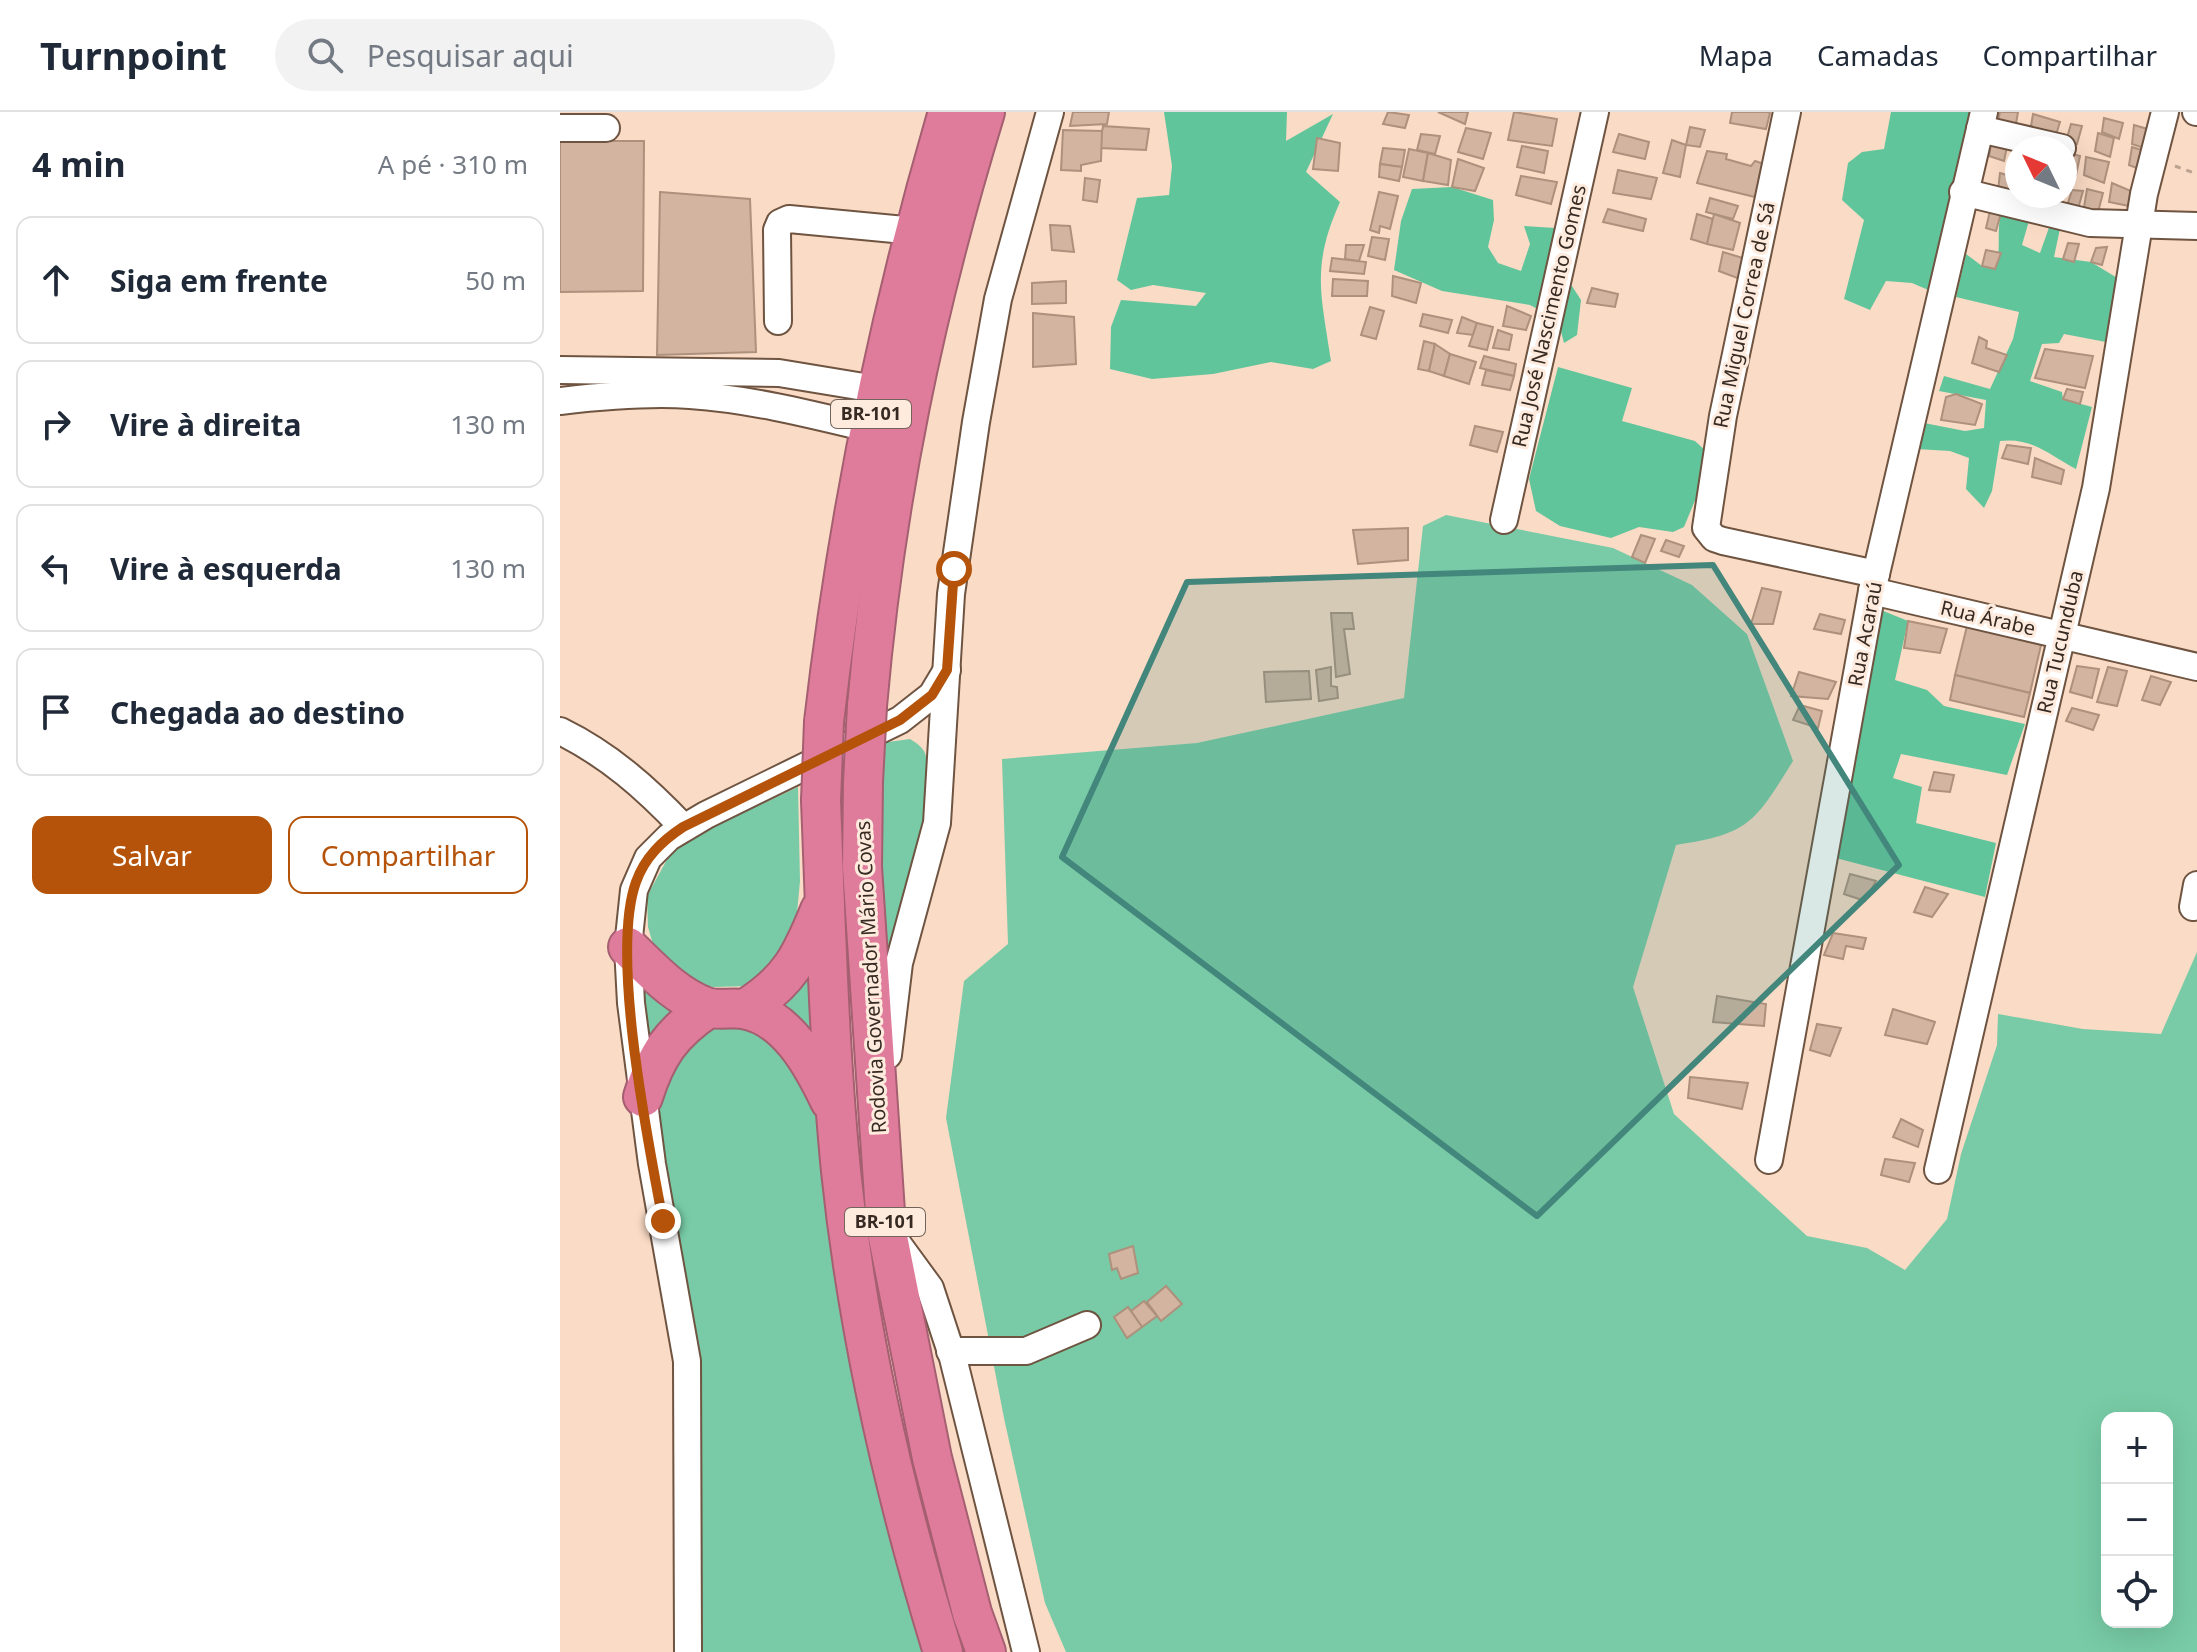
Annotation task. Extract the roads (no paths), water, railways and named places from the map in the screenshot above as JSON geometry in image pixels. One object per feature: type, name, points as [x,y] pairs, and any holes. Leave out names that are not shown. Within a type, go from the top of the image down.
[{"type":"highway","name":"Rodovia Governador Mário Covas","points":[[943,1652],[892,1466],[859,1299],[836,1114],[821,801],[824,722],[845,556],[868,428],[915,231],[948,112]]},
{"type":"highway","name":"Rodovia Governador Mário Covas","points":[[985,112],[955,210],[910,390],[880,565],[883,713],[863,782],[862,867],[886,1227],[932,1458],[986,1652]]},
{"type":"highway","points":[[745,1009],[789,975],[804,949],[824,900]]},
{"type":"highway","points":[[628,947],[665,983],[708,1008],[745,1009],[774,1023],[815,1069],[836,1114]]},
{"type":"highway","points":[[643,1097],[663,1047],[680,1027],[708,1008]]},
{"type":"street","points":[[880,1147],[899,963],[937,823],[954,569],[998,299],[1050,112]]},
{"type":"street","name":"Rua José Nascimento Gomes","points":[[1504,520],[1595,112]]},
{"type":"street","name":"Rua Miguel Correa de Sá","points":[[1705,518],[1746,300],[1787,112]]},
{"type":"street","name":"Rua Tucunduba","points":[[1938,1170],[2096,488],[2147,177],[2165,112]]},
{"type":"street","points":[[1982,121],[2026,136]]},
{"type":"street","name":"Rua Acaraú","points":[[1769,1160],[1874,583],[1982,121]]},
{"type":"street","points":[[560,128],[606,128]]},
{"type":"street","points":[[1963,192],[2068,219],[2197,226]]},
{"type":"street","points":[[778,321],[777,230],[780,223],[789,219],[915,231]]},
{"type":"street","points":[[560,370],[779,373],[876,389]]},
{"type":"street","points":[[560,401],[624,394],[691,395],[783,408],[868,428]]},
{"type":"street","name":"Rua Árabe","points":[[1705,518],[1709,534],[1723,541],[2061,635],[2197,667]]},
{"type":"street","points":[[688,1652],[689,1439],[685,1332],[652,1164],[643,1097],[628,947],[632,898],[641,871],[654,850],[683,827],[883,713],[932,695],[947,670]]},
{"type":"street","points":[[883,713],[930,732],[942,745]]},
{"type":"street","points":[[560,731],[598,749],[652,794],[683,827]]},
{"type":"street","points":[[886,1227],[930,1288],[950,1351],[1026,1652]]},
{"type":"street","points":[[950,1351],[1026,1351],[1087,1325]]}]
